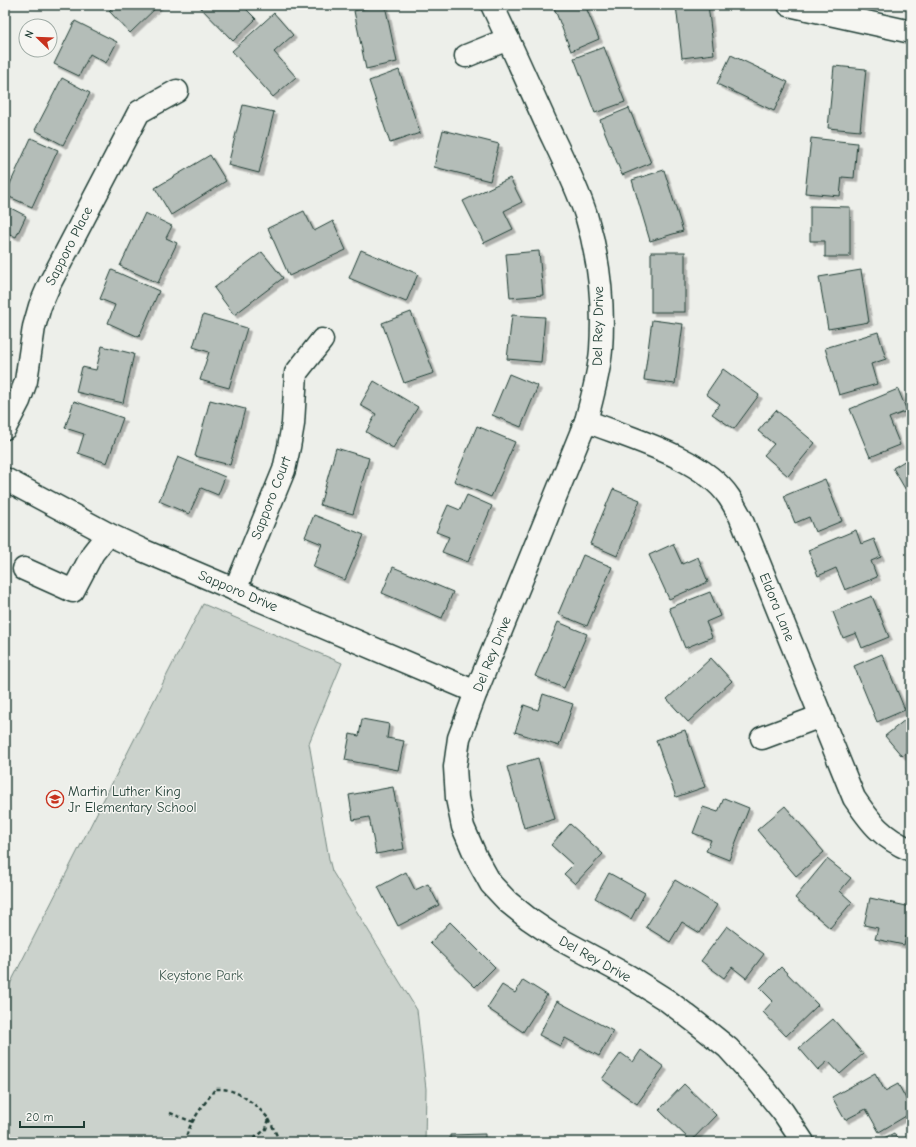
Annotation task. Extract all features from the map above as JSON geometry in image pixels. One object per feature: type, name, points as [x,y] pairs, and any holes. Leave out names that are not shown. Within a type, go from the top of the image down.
[{"type":"street","name":"Del Rey Drive","points":[[492,5],[570,175],[585,215],[593,246],[600,293],[601,350],[597,382],[586,421],[476,692],[459,738],[455,767],[457,798],[463,827],[476,857],[491,884],[508,902],[554,936],[668,1001],[728,1048],[783,1112],[803,1142]]},
{"type":"street","points":[[790,5],[911,32]]},
{"type":"street","points":[[466,56],[508,39]]},
{"type":"street","name":"Sapporo Place","points":[[5,428],[19,400],[26,381],[34,326],[40,306],[50,283],[139,112],[177,90]]},
{"type":"street","name":"Sapporo Court","points":[[235,590],[284,470],[290,448],[293,424],[296,373],[322,340]]},
{"type":"street","name":"Eldora Lane","points":[[586,421],[677,456],[698,468],[729,496],[740,516],[854,798],[869,820],[884,835],[911,850]]},
{"type":"street","name":"Sapporo Drive","points":[[5,478],[108,534],[235,590],[476,692]]},
{"type":"street","points":[[24,569],[73,591],[93,553],[108,534]]},
{"type":"street","points":[[762,738],[822,716]]},
{"type":"path","points":[[185,1142],[186,1136],[193,1122],[215,1089],[227,1090],[241,1095],[259,1108],[269,1119],[280,1142]]},
{"type":"path","points":[[170,1113],[193,1122]]},
{"type":"path","points":[[250,1142],[266,1129],[269,1119]]},
{"type":"green space","name":"Keystone Park","points":[[203,604],[342,663],[309,743],[329,859],[332,871],[417,1010],[426,1089],[425,1142],[5,1142],[5,994]]},
{"type":"building","points":[[115,5],[159,5],[130,33],[109,11]]},
{"type":"building","points":[[198,5],[242,5],[256,19],[233,41]]},
{"type":"building","points":[[385,5],[397,62],[366,69],[354,11]]},
{"type":"building","points":[[553,5],[585,5],[599,39],[571,51]]},
{"type":"building","points":[[676,5],[708,5],[714,54],[682,58]]},
{"type":"building","points":[[274,13],[293,35],[274,52],[296,77],[273,97],[232,51]]},
{"type":"building","points":[[75,21],[117,42],[106,63],[90,54],[79,76],[54,64]]},
{"type":"building","points":[[604,47],[625,102],[595,113],[574,58]]},
{"type":"building","points":[[731,55],[788,82],[774,111],[717,84]]},
{"type":"building","points":[[834,66],[866,69],[860,131],[828,128]]},
{"type":"building","points":[[399,70],[420,133],[390,143],[369,81]]},
{"type":"building","points":[[62,78],[90,93],[63,145],[35,130]]},
{"type":"building","points":[[243,105],[274,112],[259,173],[228,165]]},
{"type":"building","points":[[629,108],[651,163],[622,175],[600,120]]},
{"type":"building","points":[[443,130],[499,144],[490,181],[434,167]]},
{"type":"building","points":[[31,138],[58,150],[32,207],[5,195]]},
{"type":"building","points":[[811,138],[857,143],[854,178],[842,177],[840,196],[805,193]]},
{"type":"building","points":[[210,155],[226,181],[171,215],[155,188]]},
{"type":"building","points":[[664,170],[683,231],[650,241],[632,180]]},
{"type":"building","points":[[510,178],[522,202],[504,211],[513,229],[484,243],[463,201]]},
{"type":"building","points":[[5,205],[26,216],[16,237],[5,232]]},
{"type":"building","points":[[810,206],[850,207],[850,257],[825,257],[825,241],[810,241]]},
{"type":"building","points":[[304,211],[314,231],[333,221],[346,250],[289,276],[268,228]]},
{"type":"building","points":[[145,213],[172,226],[166,238],[177,243],[158,283],[120,266]]},
{"type":"building","points":[[361,250],[418,274],[406,302],[349,278]]},
{"type":"building","points":[[539,251],[543,295],[510,298],[506,254]]},
{"type":"building","points":[[262,252],[283,278],[234,315],[214,288]]},
{"type":"building","points":[[651,252],[685,252],[685,312],[651,312]]},
{"type":"building","points":[[112,270],[159,291],[139,337],[108,323],[115,305],[100,299]]},
{"type":"building","points":[[861,270],[869,322],[828,329],[819,277]]},
{"type":"building","points":[[411,312],[434,373],[404,383],[382,323]]},
{"type":"building","points":[[203,315],[247,328],[229,388],[200,380],[209,352],[193,347]]},
{"type":"building","points":[[512,315],[545,317],[541,362],[507,359]]},
{"type":"building","points":[[652,320],[683,324],[675,384],[644,380]]},
{"type":"building","points":[[878,332],[886,359],[871,364],[877,384],[839,395],[825,348]]},
{"type":"building","points":[[102,346],[134,354],[123,403],[76,392],[82,367],[96,370]]},
{"type":"building","points":[[723,369],[759,395],[734,429],[712,414],[720,404],[706,394]]},
{"type":"building","points":[[509,374],[538,386],[521,427],[492,415]]},
{"type":"building","points":[[374,381],[418,407],[393,448],[366,432],[376,414],[360,405]]},
{"type":"building","points":[[898,389],[907,411],[889,418],[900,445],[870,457],[850,409]]},
{"type":"building","points":[[210,400],[245,409],[230,465],[195,456]]},
{"type":"building","points":[[74,401],[123,418],[107,463],[78,453],[84,434],[65,428]]},
{"type":"building","points":[[776,410],[815,443],[788,476],[764,455],[774,444],[758,431]]},
{"type":"building","points":[[477,426],[515,442],[491,497],[454,481]]},
{"type":"building","points":[[336,448],[369,458],[353,514],[320,505]]},
{"type":"building","points":[[178,457],[225,477],[218,495],[201,488],[189,514],[159,501]]},
{"type":"building","points":[[911,457],[911,499],[893,468]]},
{"type":"building","points":[[825,479],[842,521],[815,532],[809,517],[795,523],[784,496]]},
{"type":"building","points":[[613,489],[640,500],[617,556],[590,544]]},
{"type":"building","points":[[467,495],[492,506],[468,562],[442,552],[449,537],[436,532],[448,505],[460,510]]},
{"type":"building","points":[[314,515],[364,535],[345,580],[313,567],[322,544],[305,537]]},
{"type":"building","points":[[856,530],[861,544],[874,539],[881,557],[871,561],[877,577],[845,590],[836,568],[818,576],[808,550]]},
{"type":"building","points":[[673,544],[682,564],[698,557],[708,582],[669,599],[649,555]]},
{"type":"building","points":[[583,555],[612,567],[587,626],[558,614]]},
{"type":"building","points":[[393,567],[453,592],[442,618],[382,593]]},
{"type":"building","points":[[710,592],[720,616],[706,622],[712,637],[685,648],[669,608]]},
{"type":"building","points":[[872,596],[889,637],[862,648],[856,633],[843,638],[833,612]]},
{"type":"building","points":[[558,622],[587,634],[564,688],[535,676]]},
{"type":"building","points":[[882,654],[905,710],[877,722],[854,666]]},
{"type":"building","points":[[711,658],[732,681],[688,722],[667,699]]},
{"type":"building","points":[[543,694],[573,704],[559,746],[515,732],[524,705],[538,710]]},
{"type":"building","points":[[911,715],[911,750],[910,749],[902,756],[885,736]]},
{"type":"building","points":[[362,719],[389,724],[387,738],[404,741],[398,770],[345,760],[350,734],[359,736]]},
{"type":"building","points":[[685,730],[705,787],[676,797],[656,740]]},
{"type":"building","points":[[538,758],[555,819],[524,828],[507,767]]},
{"type":"building","points":[[393,787],[404,849],[376,854],[369,817],[353,820],[349,795]]},
{"type":"building","points":[[724,798],[749,808],[729,860],[706,851],[711,840],[693,833],[703,807],[718,812]]},
{"type":"building","points":[[785,806],[824,852],[796,876],[757,830]]},
{"type":"building","points":[[570,824],[603,854],[575,884],[564,874],[573,865],[551,845]]},
{"type":"building","points":[[827,859],[851,878],[840,891],[852,902],[830,928],[795,898]]},
{"type":"building","points":[[406,872],[415,890],[428,884],[439,905],[398,926],[378,887]]},
{"type":"building","points":[[609,873],[645,893],[631,919],[595,898]]},
{"type":"building","points":[[675,880],[717,905],[700,933],[682,922],[670,942],[646,927]]},
{"type":"building","points":[[870,898],[911,907],[911,938],[906,936],[904,945],[875,939],[878,928],[864,925]]},
{"type":"building","points":[[450,922],[495,967],[475,987],[430,943]]},
{"type":"building","points":[[727,926],[764,954],[746,978],[732,967],[724,978],[701,961]]},
{"type":"building","points":[[781,967],[818,1005],[786,1036],[763,1012],[773,1001],[760,988]]},
{"type":"building","points":[[523,980],[547,995],[523,1032],[487,1008],[502,985],[515,993]]},
{"type":"building","points":[[557,1001],[613,1031],[599,1056],[565,1038],[560,1046],[539,1035]]},
{"type":"building","points":[[833,1019],[863,1054],[840,1074],[828,1061],[818,1070],[799,1048]]},
{"type":"building","points":[[641,1050],[664,1067],[637,1104],[602,1079],[621,1053],[633,1062]]},
{"type":"building","points":[[875,1073],[885,1091],[898,1084],[911,1108],[911,1113],[879,1132],[866,1109],[845,1120],[832,1097]]},
{"type":"building","points":[[684,1084],[716,1115],[691,1141],[659,1110]]},
{"type":"building","points":[[894,1133],[899,1142],[876,1142]]},
{"type":"building","points":[[485,1134],[485,1142],[450,1142],[450,1135]]},
{"type":"place","name":"Martin Luther King Jr Elementary School","points":[[55,799]]}]
